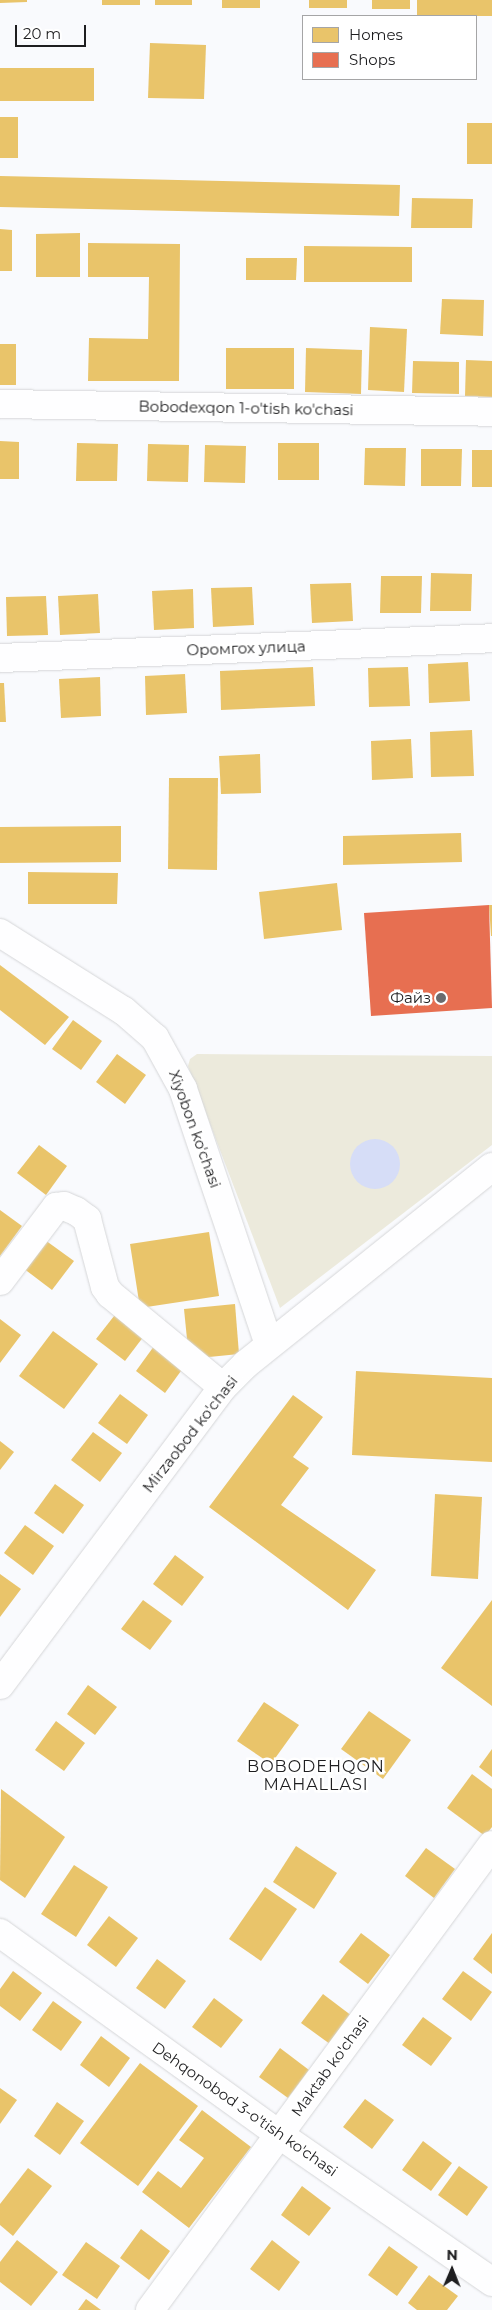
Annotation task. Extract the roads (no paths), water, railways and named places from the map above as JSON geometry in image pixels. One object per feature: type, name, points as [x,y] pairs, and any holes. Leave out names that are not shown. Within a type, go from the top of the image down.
[{"type":"street","name":"Bobodexqon 1-o'tish ko'chasi","points":[[0,404],[492,412]]},
{"type":"street","name":"Оромгох улица","points":[[0,658],[492,638]]},
{"type":"street","name":"Xiyobon ko'chasi","points":[[0,933],[124,1011],[155,1038],[183,1089],[269,1344]]},
{"type":"street","name":"Mirzaobod ko'chasi","points":[[0,1685],[224,1387],[269,1344],[492,1167]]},
{"type":"street","points":[[0,1281],[56,1207],[64,1206],[76,1211],[87,1219],[105,1287],[110,1294],[224,1387]]},
{"type":"street","name":"Maktab ko'chasi","points":[[150,2310],[492,1845]]},
{"type":"street","name":"Dehqonobod 3-o'tish ko'chasi","points":[[0,1933],[280,2135],[492,2282]]},
{"type":"water","points":[[370,1139],[380,1139],[393,1146],[400,1159],[400,1169],[393,1182],[380,1189],[370,1189],[361,1185],[354,1178],[350,1169],[350,1159],[354,1150],[361,1143]]},
{"type":"place","name":"Файз","points":[[441,998]]},
{"type":"district","name":"BOBODEHQON MAHALLASI","points":[[316,1776]]}]
